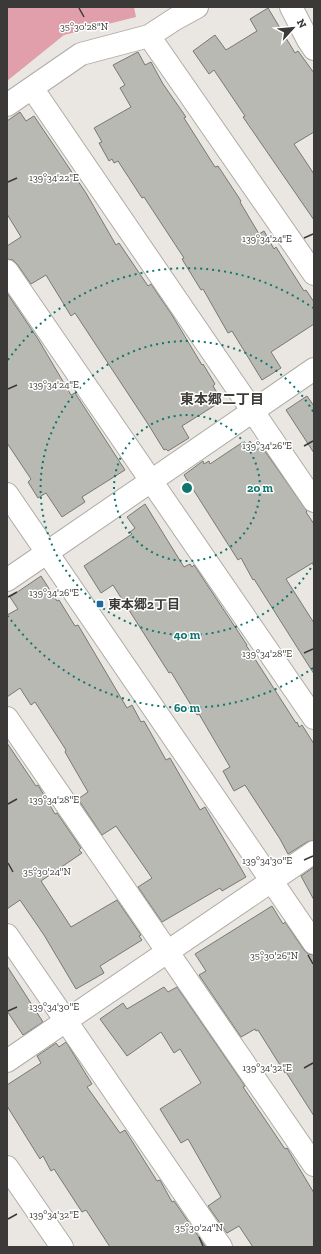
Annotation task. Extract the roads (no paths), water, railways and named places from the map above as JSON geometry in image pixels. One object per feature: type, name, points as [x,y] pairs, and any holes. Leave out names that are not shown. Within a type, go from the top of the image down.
[{"type":"street","points":[[7,105],[81,54],[149,36],[175,19],[198,7]]},
{"type":"street","points":[[291,7],[312,43]]},
{"type":"street","points":[[149,36],[314,274]]},
{"type":"street","points":[[32,88],[314,501]]},
{"type":"street","points":[[7,271],[314,718]]},
{"type":"street","points":[[7,580],[314,369]]},
{"type":"street","points":[[7,494],[314,943]]},
{"type":"street","points":[[7,718],[314,1165]]},
{"type":"street","points":[[7,1061],[314,852]]},
{"type":"street","points":[[7,935],[221,1247]]},
{"type":"street","points":[[7,1167],[62,1247]]},
{"type":"place","name":"東本郷2丁目","points":[[100,604]]},
{"type":"district","name":"東本郷二丁目","points":[[222,399]]}]
